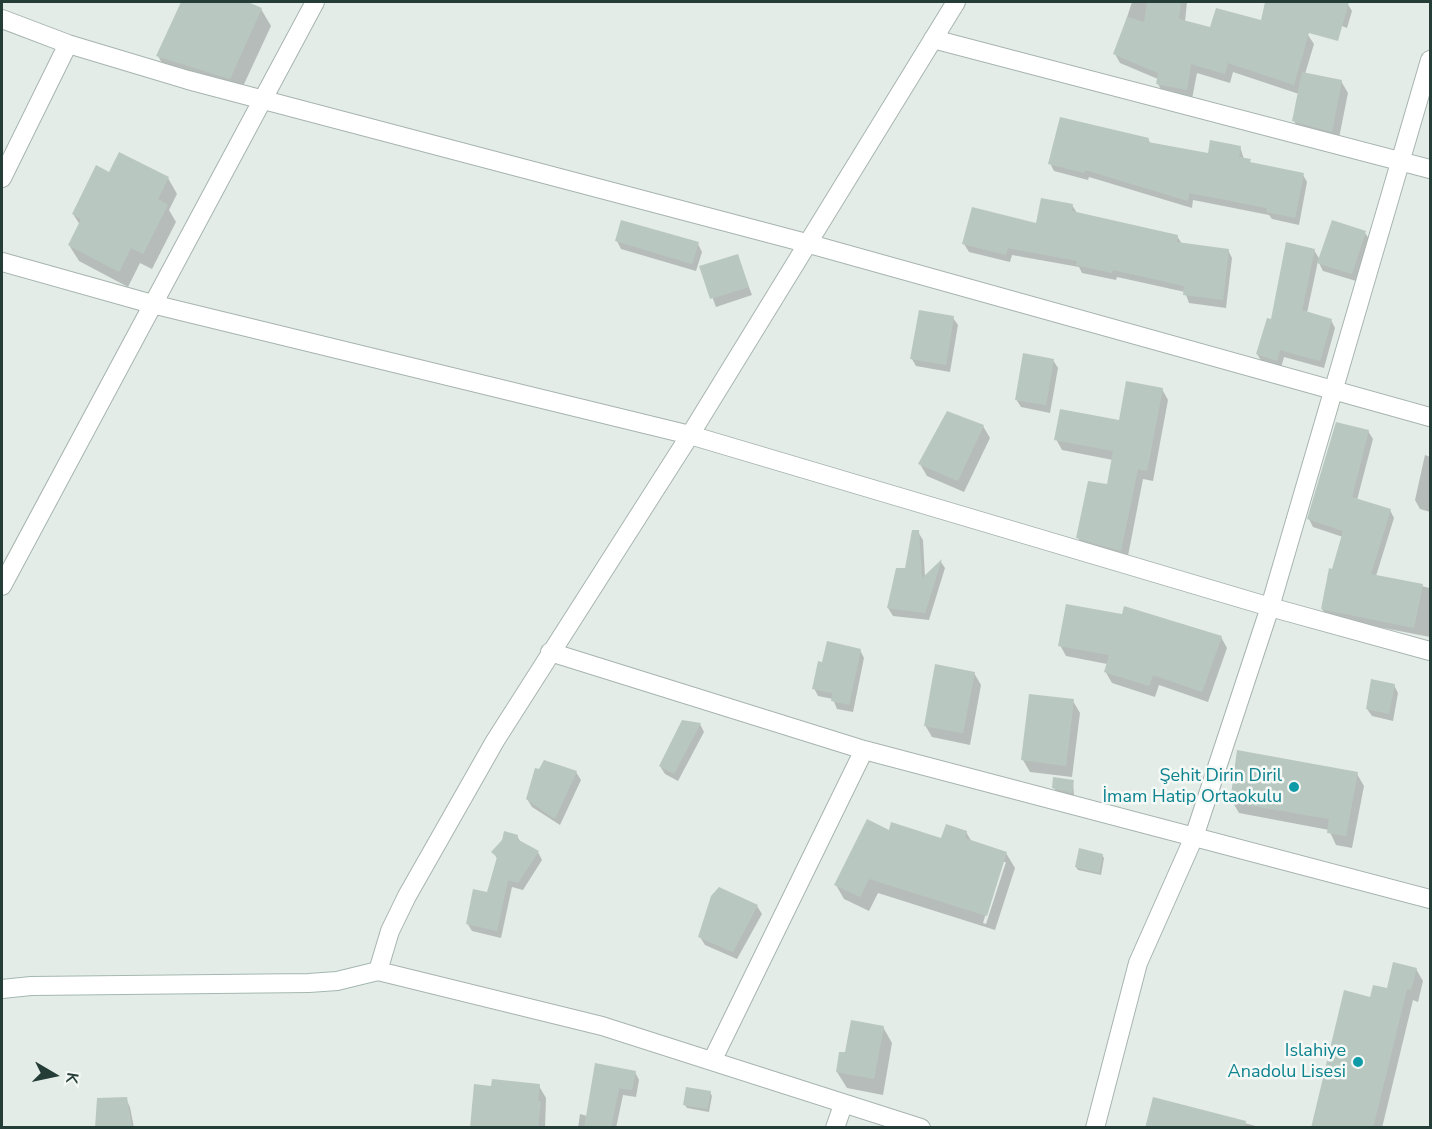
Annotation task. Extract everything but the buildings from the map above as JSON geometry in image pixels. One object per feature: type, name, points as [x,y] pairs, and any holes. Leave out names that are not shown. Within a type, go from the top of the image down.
[{"type":"street","points":[[2,586],[315,2]]},
{"type":"street","points":[[378,971],[390,931],[407,896],[495,741],[690,435],[956,2]]},
{"type":"street","points":[[2,19],[68,44],[262,100],[806,243],[1431,417]]},
{"type":"street","points":[[933,39],[1431,169]]},
{"type":"street","points":[[2,178],[68,44]]},
{"type":"street","points":[[1095,1128],[1138,963],[1194,837],[1270,608],[1431,60]]},
{"type":"street","points":[[2,262],[152,304],[690,435],[1270,608],[1431,651]]},
{"type":"street","points":[[550,652],[864,750],[1431,899]]},
{"type":"street","points":[[713,1059],[864,750]]},
{"type":"street","points":[[2,989],[31,986],[309,983],[337,981],[378,971],[602,1026],[713,1059],[843,1105],[921,1128]]},
{"type":"street","points":[[836,1128],[843,1105]]},
{"type":"place","name":"Şehit Dirin Diril İmam Hatip Ortaokulu","points":[[1294,787]]},
{"type":"place","name":"Islahiye Anadolu Lisesi","points":[[1358,1062]]}]
